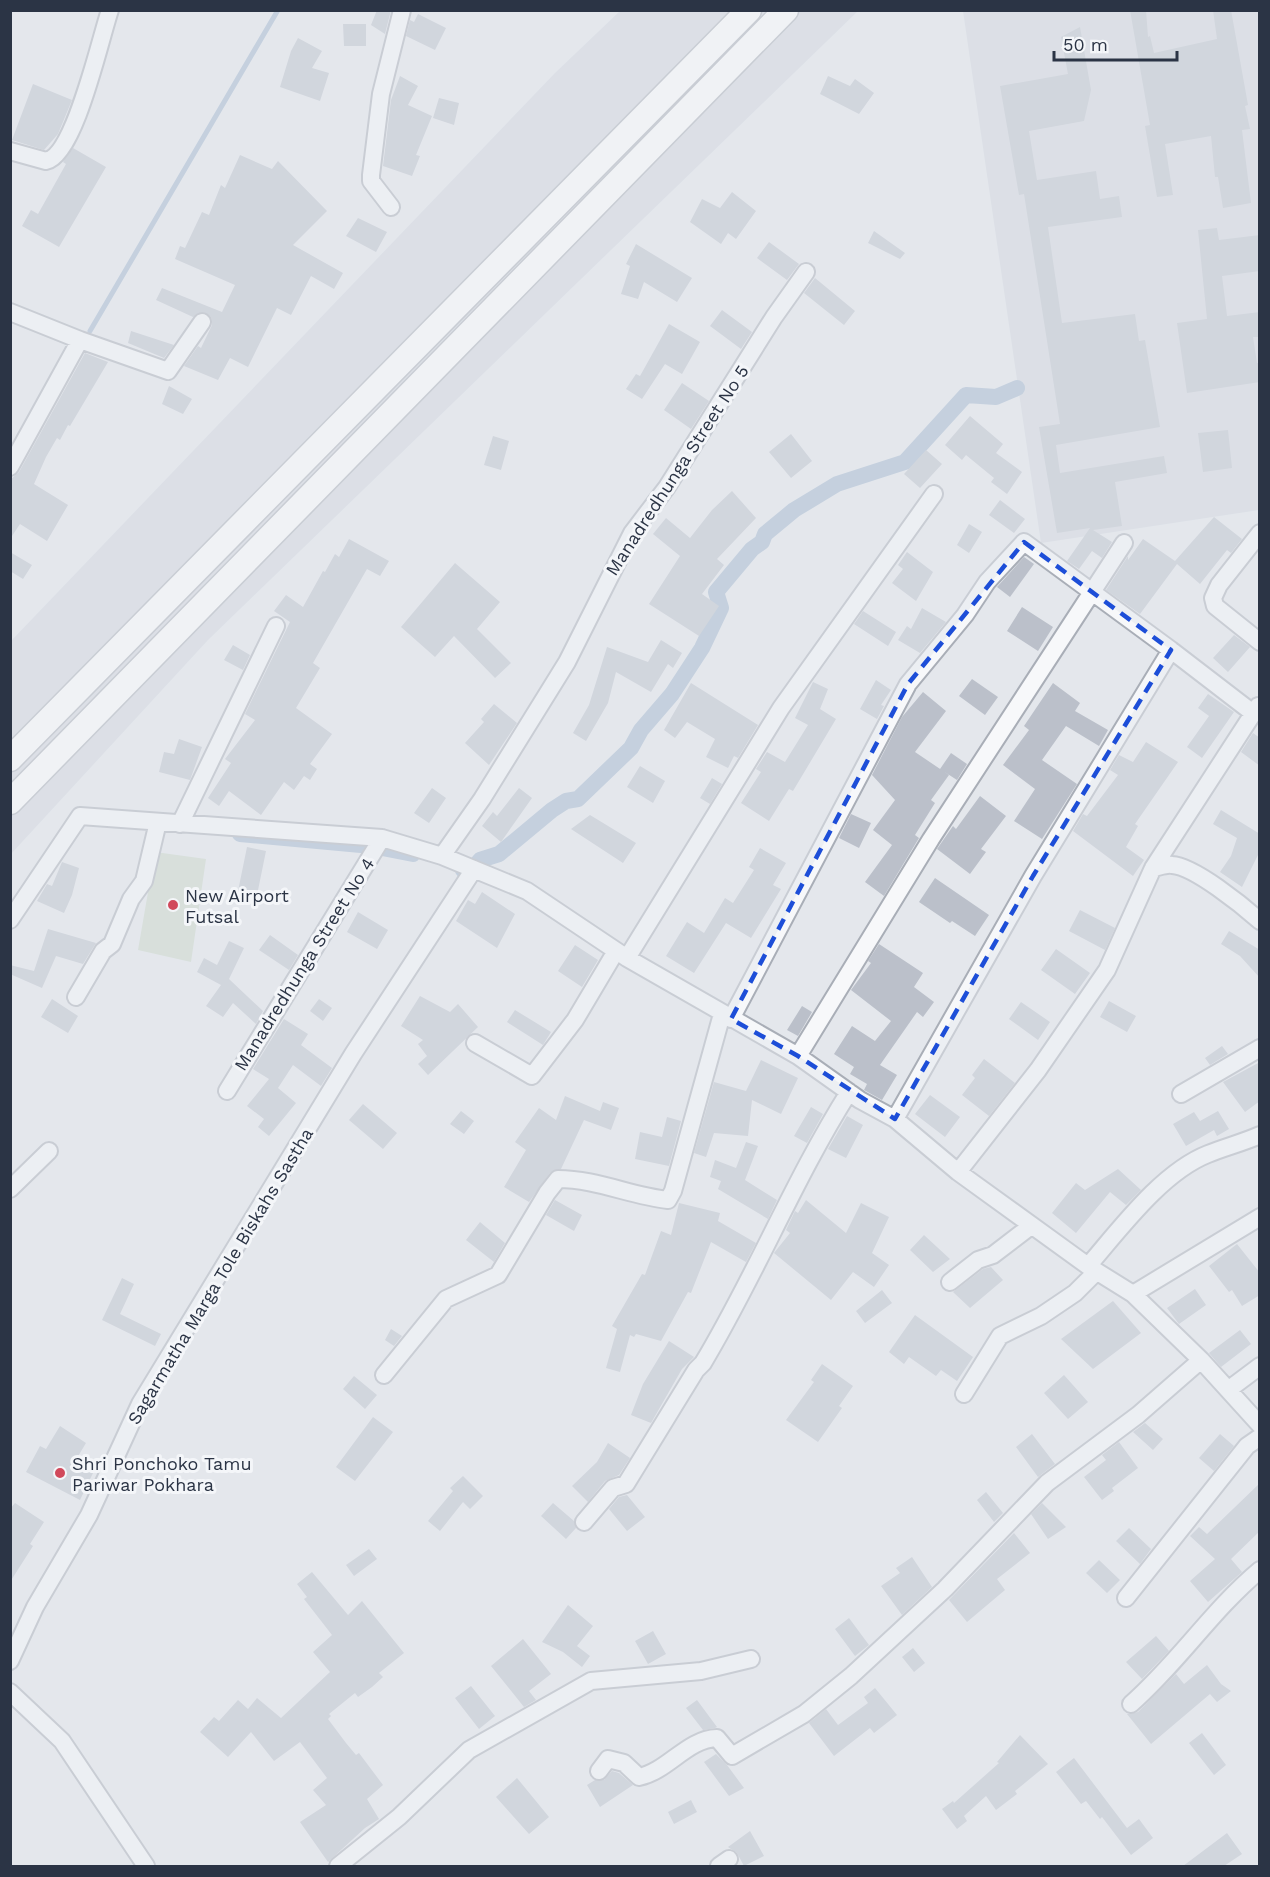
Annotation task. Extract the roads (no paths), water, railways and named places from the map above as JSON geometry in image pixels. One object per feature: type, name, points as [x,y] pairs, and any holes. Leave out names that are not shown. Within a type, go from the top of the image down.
[{"type":"street","points":[[10,151],[46,161],[57,155],[76,120],[110,10]]},
{"type":"street","points":[[392,207],[371,181],[371,175],[381,94],[402,10]]},
{"type":"street","points":[[10,759],[749,10]]},
{"type":"street","points":[[10,802],[786,10]]},
{"type":"street","name":"Manadredhunga Street No 5","points":[[442,856],[482,799],[567,662],[606,579],[632,533],[667,487],[774,317],[806,272]]},
{"type":"street","points":[[10,312],[168,371],[202,322]]},
{"type":"street","points":[[10,467],[80,340]]},
{"type":"street","points":[[475,1043],[532,1076],[621,954],[781,708],[934,494]]},
{"type":"street","points":[[1260,533],[1219,585],[1213,598],[1215,606],[1260,642]]},
{"type":"street","points":[[384,1375],[446,1299],[498,1275],[547,1193],[558,1179],[577,1179],[642,1197],[668,1200],[674,1191],[727,1016],[908,684],[965,615],[987,582],[1024,542],[1090,593],[1256,708],[1153,868],[1107,970],[1038,1070],[958,1173]]},
{"type":"street","points":[[798,1056],[931,839],[1124,543]]},
{"type":"street","points":[[180,824],[276,626]]},
{"type":"street","points":[[896,1119],[1033,876],[1171,650]]},
{"type":"street","points":[[10,920],[80,816],[382,838],[442,856],[527,891],[621,954],[798,1056],[849,1092],[896,1119],[958,1173],[1092,1269],[1133,1294],[1201,1360],[1260,1425]]},
{"type":"street","points":[[76,997],[103,951],[112,944],[131,900],[144,881],[158,822]]},
{"type":"street","name":"Manadredhunga Street No 4","points":[[227,1091],[382,838]]},
{"type":"street","points":[[1153,868],[1173,864],[1225,892],[1260,921]]},
{"type":"street","name":"Sagarmatha Marga Tole Biskahs Sastha","points":[[10,1661],[35,1607],[89,1515],[140,1404],[352,1054],[474,869]]},
{"type":"street","points":[[1181,1094],[1260,1048]]},
{"type":"street","points":[[584,1522],[612,1488],[626,1484],[696,1370],[704,1363],[749,1283],[773,1229],[849,1092]]},
{"type":"street","points":[[964,1394],[1000,1336],[1041,1316],[1075,1293],[1141,1204],[1186,1166],[1208,1154],[1233,1147],[1260,1135]]},
{"type":"street","points":[[10,1189],[49,1151]]},
{"type":"street","points":[[1133,1294],[1260,1217]]},
{"type":"street","points":[[950,1282],[978,1260],[993,1255],[1031,1226]]},
{"type":"street","points":[[599,1771],[608,1759],[624,1763],[639,1777],[650,1775],[704,1739],[717,1738],[732,1756],[804,1714],[850,1676],[945,1589],[1047,1483],[1138,1415],[1201,1360]]},
{"type":"street","points":[[1228,1390],[1260,1366]]},
{"type":"street","points":[[1126,1598],[1247,1446],[1260,1437]]},
{"type":"street","points":[[1131,1704],[1149,1688],[1226,1601],[1260,1570]]},
{"type":"street","points":[[338,1866],[399,1817],[469,1750],[591,1681],[701,1671],[751,1659]]},
{"type":"street","points":[[10,1692],[62,1741],[146,1866]]},
{"type":"waterway","points":[[90,331],[278,10]]},
{"type":"waterway","points":[[463,870],[470,872],[480,860],[499,854],[552,810],[566,801],[578,799],[631,748],[641,730],[672,694],[702,648],[721,608],[716,592],[752,549],[762,542],[765,534],[794,510],[837,484],[905,462],[966,395],[996,397],[1017,388]]},
{"type":"waterway","points":[[240,834],[372,846],[413,854]]},
{"type":"place","name":"New Airport Futsal","points":[[173,905]]},
{"type":"place","name":"Shri Ponchoko Tamu Pariwar Pokhara","points":[[60,1473]]}]
